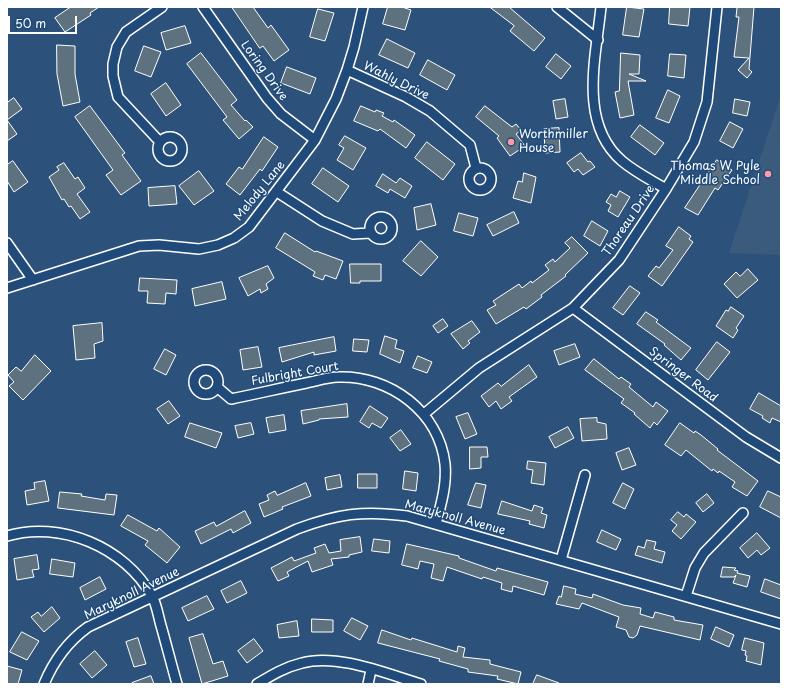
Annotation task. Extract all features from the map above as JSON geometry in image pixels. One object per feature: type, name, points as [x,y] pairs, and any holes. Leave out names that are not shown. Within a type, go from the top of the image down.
[{"type":"street","points":[[160,142],[118,96],[113,76],[113,64],[117,47],[126,32],[162,7]]},
{"type":"street","name":"Loring Drive","points":[[203,7],[267,98],[281,114],[315,140]]},
{"type":"street","name":"Melody Lane","points":[[7,288],[139,246],[159,245],[199,249],[218,245],[234,238],[249,227],[315,140],[336,99],[347,70],[363,7]]},
{"type":"street","points":[[557,7],[598,40]]},
{"type":"street","points":[[601,7],[592,99],[595,115],[601,132],[610,147],[621,160],[666,189]]},
{"type":"street","name":"Thoreau Drive","points":[[424,414],[479,368],[573,308],[619,260],[666,189],[694,142],[708,102],[717,7]]},
{"type":"street","name":"Wahly Drive","points":[[347,70],[406,97],[430,111],[470,145],[476,168]]},
{"type":"street","points":[[277,192],[322,221],[353,234],[370,233]]},
{"type":"street","points":[[7,243],[33,280]]},
{"type":"street","name":"Springer Road","points":[[573,308],[746,437],[781,458]]},
{"type":"street","name":"Fulbright Court","points":[[217,387],[231,399],[337,377],[361,378],[389,387],[412,402],[424,414],[437,435],[445,464],[445,492],[436,524]]},
{"type":"street","points":[[561,560],[585,475]]},
{"type":"street","name":"Maryknoll Avenue","points":[[44,684],[50,669],[60,652],[88,627],[297,529],[326,518],[356,513],[381,512],[407,516],[781,624]]},
{"type":"street","points":[[686,596],[695,568],[704,553],[744,513]]},
{"type":"street","points":[[7,536],[17,533],[42,531],[75,536],[109,551],[134,572],[153,596],[177,684]]},
{"type":"street","points":[[258,684],[279,670],[302,662],[319,660],[335,660],[421,684]]},
{"type":"street","points":[[368,684],[371,670]]},
{"type":"shaded area","name":"Thomas W Pyle Middle School","points":[[781,95],[781,255],[729,253]]},
{"type":"building","points":[[71,7],[99,7],[90,13],[91,15],[65,32],[55,18]]},
{"type":"building","points":[[232,7],[253,7],[268,28],[271,25],[289,50],[274,61],[263,46],[260,48]]},
{"type":"building","points":[[388,7],[402,7],[411,10],[405,30],[383,24]]},
{"type":"building","points":[[490,7],[509,7],[545,38],[534,51],[510,31],[514,26]]},
{"type":"building","points":[[627,7],[644,9],[639,37],[623,35]]},
{"type":"building","points":[[670,7],[690,7],[688,26],[669,24]]},
{"type":"building","points":[[754,7],[749,69],[752,72],[747,78],[738,70],[749,58],[734,57],[739,17],[736,17],[737,8]]},
{"type":"building","points":[[318,9],[334,13],[325,41],[310,37]]},
{"type":"building","points":[[185,26],[191,43],[166,50],[161,33]]},
{"type":"building","points":[[387,39],[415,53],[408,68],[379,55]]},
{"type":"building","points":[[57,45],[75,46],[75,74],[80,102],[63,106],[57,74]]},
{"type":"building","points":[[144,46],[161,52],[151,77],[135,71]]},
{"type":"building","points":[[201,53],[237,100],[231,105],[245,121],[246,120],[253,127],[239,139],[223,120],[227,117],[187,64]]},
{"type":"building","points":[[621,53],[640,55],[639,74],[629,74],[646,81],[628,81],[634,115],[620,118],[615,92],[619,91]]},
{"type":"building","points":[[556,54],[571,66],[561,79],[546,67]]},
{"type":"building","points":[[670,54],[686,55],[684,78],[668,76]]},
{"type":"building","points":[[428,60],[455,75],[447,90],[420,75]]},
{"type":"building","points":[[287,67],[316,78],[310,94],[281,83]]},
{"type":"building","points":[[166,83],[181,105],[166,116],[151,94]]},
{"type":"building","points":[[668,90],[680,96],[669,123],[656,118]]},
{"type":"building","points":[[14,98],[22,109],[7,120],[7,103]]},
{"type":"building","points":[[565,99],[568,117],[556,119],[553,101]]},
{"type":"building","points":[[735,99],[750,102],[747,116],[733,113]]},
{"type":"building","points":[[90,106],[125,153],[122,155],[141,181],[121,195],[106,175],[113,170],[75,117]]},
{"type":"building","points":[[361,106],[375,112],[376,110],[384,113],[382,116],[393,122],[394,120],[415,135],[406,148],[380,129],[378,131],[354,121]]},
{"type":"building","points":[[485,106],[512,127],[516,124],[521,130],[516,134],[525,146],[510,156],[497,138],[499,136],[476,117]]},
{"type":"building","points":[[7,120],[17,134],[7,141]]},
{"type":"building","points":[[730,122],[743,129],[733,148],[720,141]]},
{"type":"building","points":[[640,125],[664,143],[655,155],[631,137]]},
{"type":"building","points":[[559,128],[560,152],[545,153],[544,129]]},
{"type":"building","points":[[345,136],[366,148],[353,170],[337,160],[344,148],[339,145]]},
{"type":"building","points":[[264,137],[278,147],[262,171],[260,169],[240,195],[226,184],[239,167],[242,169]]},
{"type":"building","points":[[427,142],[455,164],[443,180],[415,158]]},
{"type":"building","points":[[581,153],[588,162],[590,161],[595,167],[583,175],[578,169],[574,172],[567,163]]},
{"type":"building","points":[[717,160],[732,170],[718,190],[715,188],[698,215],[685,208]]},
{"type":"building","points":[[13,161],[28,182],[14,192],[7,181],[7,165]]},
{"type":"building","points":[[64,163],[75,179],[78,177],[85,188],[77,194],[90,212],[80,219],[71,206],[69,207],[64,199],[62,200],[49,177],[59,170],[57,167]]},
{"type":"building","points":[[323,168],[349,186],[338,202],[312,184]]},
{"type":"building","points":[[199,171],[214,191],[194,205],[179,186]]},
{"type":"building","points":[[524,173],[536,177],[531,203],[513,198],[518,181],[522,182]]},
{"type":"building","points":[[383,174],[396,183],[400,178],[412,186],[405,198],[390,189],[388,193],[376,186]]},
{"type":"building","points":[[175,186],[177,204],[149,206],[148,188]]},
{"type":"building","points":[[620,191],[630,197],[618,217],[608,211],[611,205],[606,202],[611,194],[616,197]]},
{"type":"building","points":[[431,204],[436,225],[417,230],[414,208]]},
{"type":"building","points":[[514,212],[519,223],[493,236],[487,225]]},
{"type":"building","points":[[459,213],[478,218],[473,236],[454,231]]},
{"type":"building","points":[[592,221],[608,231],[600,246],[584,236]]},
{"type":"building","points":[[679,227],[691,236],[689,239],[693,242],[662,286],[648,276],[656,266],[659,268],[673,250],[666,246]]},
{"type":"building","points":[[285,233],[315,252],[316,251],[343,261],[336,279],[325,275],[323,280],[313,276],[315,272],[276,248]]},
{"type":"building","points":[[572,237],[588,253],[565,275],[566,276],[541,295],[542,297],[526,309],[524,307],[496,324],[487,310],[496,305],[493,301],[519,284],[522,288],[531,281],[532,283],[549,270],[545,265],[553,259],[555,262],[570,248],[565,243]]},
{"type":"building","points":[[421,241],[438,257],[421,276],[403,261]]},
{"type":"building","points":[[350,264],[381,264],[381,281],[360,281],[360,283],[351,283]]},
{"type":"building","points":[[268,266],[274,278],[266,284],[268,289],[261,293],[260,289],[248,296],[239,278]]},
{"type":"building","points":[[748,269],[758,280],[737,298],[724,284],[736,272],[740,276]]},
{"type":"building","points":[[140,278],[177,280],[176,294],[166,293],[165,304],[147,303],[148,291],[139,291]]},
{"type":"building","points":[[222,282],[226,299],[195,306],[192,289]]},
{"type":"building","points":[[630,286],[640,293],[623,315],[613,308]]},
{"type":"building","points":[[731,307],[744,316],[736,328],[738,330],[733,338],[716,326],[726,310],[728,311]]},
{"type":"building","points":[[646,312],[658,320],[656,322],[691,348],[681,360],[664,345],[665,344],[637,324]]},
{"type":"building","points":[[443,319],[448,326],[438,333],[433,326]]},
{"type":"building","points":[[472,321],[480,332],[468,341],[470,343],[463,349],[451,334]]},
{"type":"building","points":[[102,323],[103,341],[94,344],[95,358],[76,360],[73,326]]},
{"type":"building","points":[[385,336],[397,340],[395,348],[404,351],[400,363],[380,354]]},
{"type":"building","points":[[334,337],[336,351],[314,355],[314,352],[282,362],[279,348]]},
{"type":"building","points":[[354,339],[369,340],[367,352],[353,351]]},
{"type":"building","points":[[717,342],[730,352],[708,380],[696,370]]},
{"type":"building","points":[[575,344],[580,357],[559,365],[554,351]]},
{"type":"building","points":[[258,347],[262,367],[243,370],[240,350]]},
{"type":"building","points":[[165,349],[176,355],[166,375],[154,369]]},
{"type":"building","points":[[35,355],[51,371],[23,400],[9,386],[14,382],[8,375],[16,367],[21,371]]},
{"type":"building","points":[[418,356],[432,362],[427,373],[413,368]]},
{"type":"building","points":[[594,359],[619,379],[621,377],[631,384],[629,387],[653,407],[656,402],[668,411],[657,425],[654,422],[650,428],[634,414],[635,413],[621,403],[624,399],[585,370]]},
{"type":"building","points":[[529,365],[537,377],[509,397],[512,401],[501,409],[496,401],[489,407],[481,396],[498,383],[501,386]]},
{"type":"building","points":[[759,393],[781,406],[781,422],[772,418],[770,423],[762,418],[763,416],[750,409]]},
{"type":"building","points":[[169,401],[180,416],[168,424],[157,409]]},
{"type":"building","points":[[347,404],[348,417],[319,419],[303,424],[301,411]]},
{"type":"building","points":[[370,406],[388,418],[381,428],[372,423],[369,428],[360,422]]},
{"type":"building","points":[[468,413],[477,434],[465,439],[456,417]]},
{"type":"building","points":[[284,415],[286,430],[269,433],[266,418]]},
{"type":"building","points":[[597,418],[597,422],[606,424],[607,439],[582,441],[580,419]]},
{"type":"building","points":[[190,423],[222,433],[216,448],[185,437]]},
{"type":"building","points":[[251,423],[254,434],[238,438],[235,426]]},
{"type":"building","points":[[680,423],[694,433],[695,431],[701,435],[718,449],[717,450],[758,481],[747,496],[732,487],[735,482],[719,471],[718,473],[713,469],[712,471],[686,450],[681,456],[665,445]]},
{"type":"building","points":[[568,427],[574,438],[555,448],[549,437]]},
{"type":"building","points":[[401,430],[411,444],[400,451],[390,438]]},
{"type":"building","points":[[470,447],[487,447],[488,457],[481,457],[481,468],[470,469]]},
{"type":"building","points":[[629,448],[636,465],[622,470],[616,453]]},
{"type":"building","points":[[528,461],[546,463],[544,485],[531,483],[533,470],[527,469]]},
{"type":"building","points":[[405,471],[418,473],[416,491],[403,489]]},
{"type":"building","points":[[358,474],[377,474],[377,488],[358,488]]},
{"type":"building","points":[[340,475],[342,487],[327,490],[325,478]]},
{"type":"building","points":[[45,481],[49,501],[27,505],[25,491],[35,489],[34,483]]},
{"type":"building","points":[[306,483],[311,496],[282,507],[283,509],[264,517],[259,504],[269,500],[267,495],[275,491],[277,495]]},
{"type":"building","points":[[476,483],[486,485],[481,508],[468,505]]},
{"type":"building","points":[[623,483],[634,489],[625,509],[613,503]]},
{"type":"building","points":[[768,491],[781,497],[781,518],[760,507]]},
{"type":"building","points":[[60,492],[82,494],[81,496],[105,500],[106,494],[117,495],[114,515],[58,508]]},
{"type":"building","points":[[707,494],[714,503],[703,512],[696,503]]},
{"type":"building","points":[[502,501],[532,511],[534,505],[543,508],[541,513],[547,515],[544,528],[529,524],[530,521],[498,514]]},
{"type":"building","points":[[245,511],[251,523],[233,533],[231,529],[201,544],[195,531],[214,522],[216,526]]},
{"type":"building","points":[[678,512],[684,517],[686,514],[696,522],[681,539],[672,531],[677,525],[671,520]]},
{"type":"building","points":[[128,515],[157,531],[159,528],[180,547],[167,563],[145,545],[148,541],[121,526]]},
{"type":"building","points":[[602,530],[621,539],[616,550],[597,542]]},
{"type":"building","points":[[757,533],[770,548],[761,555],[757,550],[748,558],[740,548]]},
{"type":"building","points":[[360,537],[362,552],[349,555],[349,557],[331,559],[333,565],[312,572],[308,561],[287,572],[289,576],[278,581],[271,568],[292,557],[294,561],[316,553],[314,548],[325,544],[329,553],[341,551],[340,540]]},
{"type":"building","points":[[374,539],[390,541],[389,553],[372,551]]},
{"type":"building","points":[[647,540],[656,542],[654,549],[665,552],[662,563],[635,555],[638,546],[644,548]]},
{"type":"building","points":[[407,544],[459,556],[459,558],[496,571],[497,568],[548,582],[544,595],[513,586],[512,592],[501,589],[502,583],[483,577],[482,579],[447,567],[443,581],[431,578],[434,564],[420,561],[418,569],[402,565]]},
{"type":"building","points":[[37,555],[39,569],[32,570],[34,577],[17,580],[14,559]]},
{"type":"building","points":[[52,559],[75,563],[73,577],[50,574]]},
{"type":"building","points":[[723,567],[736,568],[734,570],[738,571],[737,573],[750,576],[747,587],[733,583],[736,575],[734,577],[721,577]]},
{"type":"building","points":[[100,577],[106,589],[85,600],[80,588]]},
{"type":"building","points":[[765,579],[781,585],[781,599],[761,592]]},
{"type":"building","points":[[241,581],[247,593],[227,603],[221,591]]},
{"type":"building","points":[[564,586],[576,589],[575,594],[592,598],[593,594],[623,605],[641,608],[640,614],[653,618],[655,612],[674,617],[674,620],[703,625],[700,640],[640,626],[637,635],[633,638],[629,637],[626,630],[616,627],[619,617],[582,603],[579,609],[556,604],[559,596],[561,597]]},
{"type":"building","points":[[207,596],[214,609],[188,621],[182,608]]},
{"type":"building","points":[[52,607],[60,618],[44,632],[31,617],[38,612],[41,616]]},
{"type":"building","points":[[352,618],[368,626],[360,640],[344,631]]},
{"type":"building","points":[[312,619],[333,620],[333,632],[312,632]]},
{"type":"building","points":[[297,621],[299,636],[279,638],[277,625]]},
{"type":"building","points":[[716,627],[734,635],[729,647],[711,639]]},
{"type":"building","points":[[382,630],[411,640],[412,638],[457,652],[458,646],[465,648],[463,657],[490,660],[490,664],[521,672],[518,684],[497,679],[498,676],[468,672],[468,669],[439,661],[440,659],[378,643]]},
{"type":"building","points":[[22,632],[39,641],[27,660],[10,652]]},
{"type":"building","points":[[203,634],[213,664],[223,661],[228,676],[202,684],[189,638]]},
{"type":"building","points":[[138,638],[146,664],[134,667],[126,642]]},
{"type":"building","points":[[745,638],[764,643],[761,665],[746,661],[746,651],[742,650]]},
{"type":"building","points":[[254,639],[263,651],[247,663],[238,651]]},
{"type":"building","points":[[95,651],[107,665],[92,678],[80,664]]},
{"type":"building","points":[[7,666],[22,670],[18,684],[7,684]]},
{"type":"building","points":[[537,675],[559,683],[559,684],[533,684]]},
{"type":"building","points":[[151,676],[154,684],[132,684],[132,683]]},
{"type":"place","name":"Worthmiller House","points":[[511,142]]},
{"type":"place","name":"Thomas W Pyle Middle School","points":[[768,174]]}]
